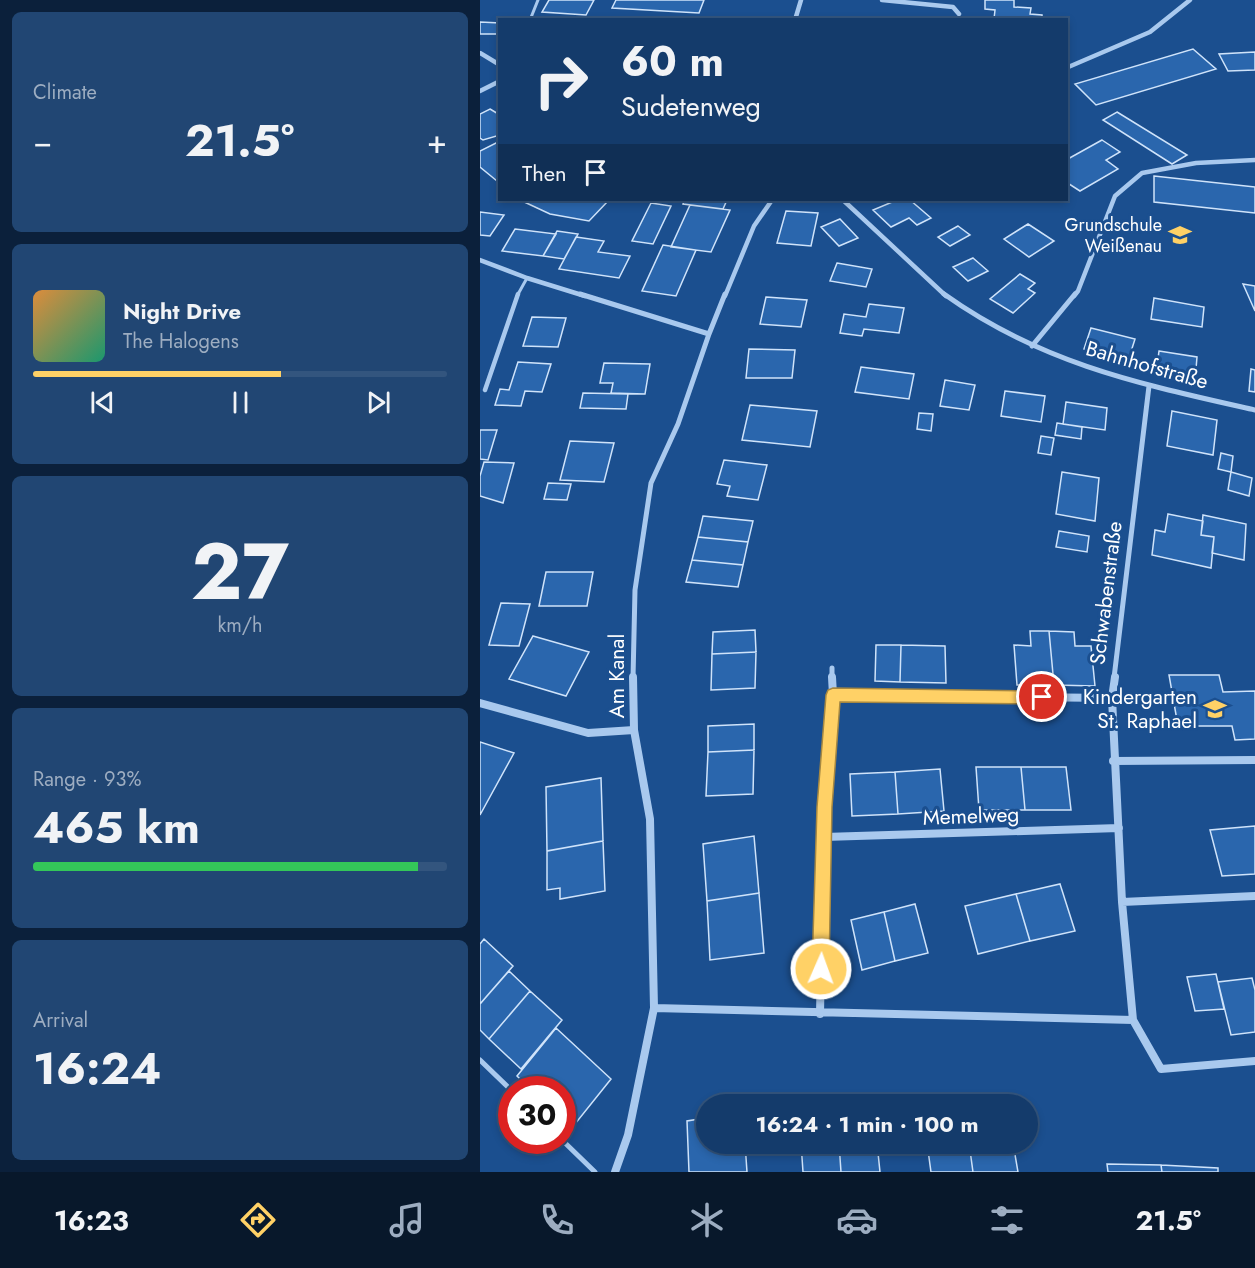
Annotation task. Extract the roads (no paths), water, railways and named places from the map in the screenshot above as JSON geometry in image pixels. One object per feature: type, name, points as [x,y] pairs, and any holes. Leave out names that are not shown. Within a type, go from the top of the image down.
[{"type":"street","points":[[796,18],[801,0]]},
{"type":"street","points":[[882,0],[953,7],[959,14]]},
{"type":"street","points":[[1068,67],[1150,32],[1190,0]]},
{"type":"street","points":[[480,53],[498,64]]},
{"type":"street","points":[[480,91],[498,82]]},
{"type":"street","points":[[1032,346],[1078,291],[1115,196],[1124,188],[1142,173],[1196,163],[1255,160]]},
{"type":"street","name":"Am Kanal","points":[[615,1172],[628,1135],[654,1008],[650,819],[634,730],[635,590],[651,483],[678,424],[709,334],[754,226],[771,201]]},
{"type":"street","name":"Bahnhofstraße","points":[[844,201],[942,293],[984,321],[1032,346],[1106,374],[1255,410]]},
{"type":"street","points":[[480,260],[527,278],[709,334]]},
{"type":"street","name":"Schwabenstraße","points":[[1149,386],[1112,698],[1113,761],[1122,902],[1133,1020],[1161,1069],[1255,1061]]},
{"type":"street","points":[[820,1014],[824,837],[833,695],[832,668]]},
{"type":"street","points":[[833,695],[1112,698]]},
{"type":"street","points":[[480,703],[588,733],[634,730]]},
{"type":"street","points":[[1113,761],[1255,760]]},
{"type":"street","name":"Memelweg","points":[[824,837],[1119,828]]},
{"type":"street","points":[[1122,902],[1255,896]]},
{"type":"street","points":[[654,1008],[820,1014],[1133,1020]]},
{"type":"lane","points":[[531,18],[538,0]]},
{"type":"lane","points":[[485,390],[518,293],[527,278]]},
{"type":"lane","points":[[480,1060],[498,1077]]},
{"type":"lane","points":[[576,1154],[595,1172]]},
{"type":"place","name":"Grundschule Weißenau","points":[[1180,235]]},
{"type":"place","name":"Kindergarten St. Raphael","points":[[1215,709]]}]
